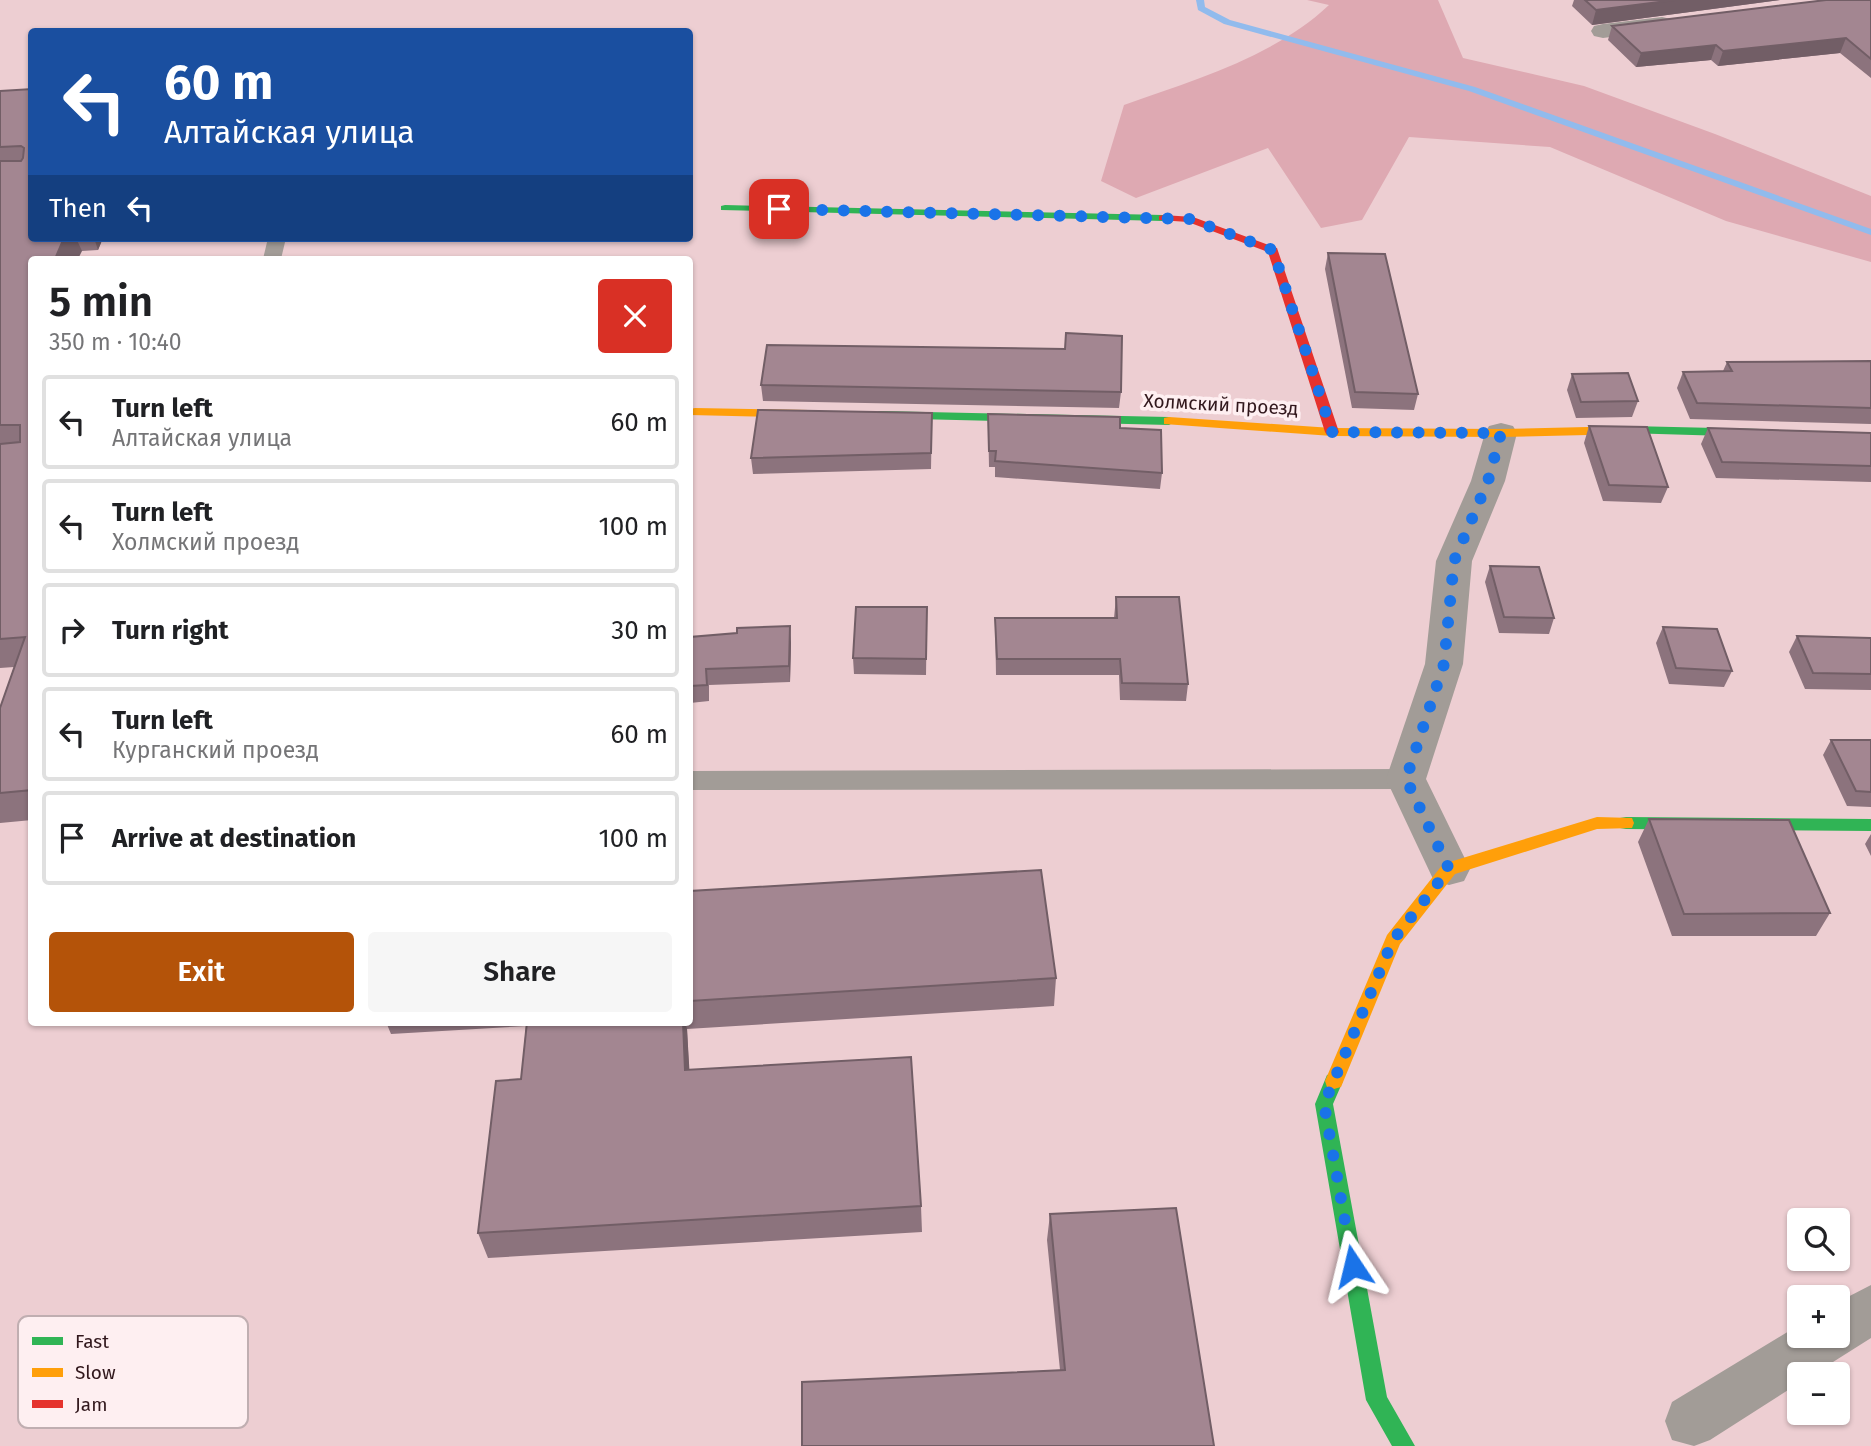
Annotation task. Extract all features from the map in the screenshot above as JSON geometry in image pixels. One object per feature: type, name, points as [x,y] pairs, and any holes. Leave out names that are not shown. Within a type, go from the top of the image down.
[{"type":"street","points":[[1603,31],[1684,21]]},
{"type":"street","points":[[725,208],[1189,219],[1273,250],[1332,432]]},
{"type":"street","points":[[695,412],[820,414]]},
{"type":"street","name":"Холмский проезд","points":[[862,415],[1208,422],[1332,432],[1501,433],[1608,429],[1774,434]]},
{"type":"street","points":[[1449,869],[1406,779],[1444,664],[1454,561],[1488,481],[1501,433]]},
{"type":"street","points":[[1404,1446],[1377,1400],[1324,1104],[1393,940],[1449,869],[1597,823],[1871,825]]},
{"type":"street","points":[[1850,1322],[1871,1309]]},
{"type":"street","points":[[1691,1422],[1808,1348]]},
{"type":"lane","points":[[693,781],[1406,779]]},
{"type":"shaded area","points":[[1307,0],[1438,0],[1463,58],[1584,86],[1871,196],[1871,262],[1726,221],[1550,147],[1409,137],[1362,220],[1321,228],[1268,148],[1136,198],[1101,181],[1124,105],[1205,76],[1258,53],[1284,39],[1329,5]]},
{"type":"building","points":[[1585,0],[1675,0],[1596,10]]},
{"type":"building","points":[[1826,0],[1871,0],[1871,59],[1846,38],[1723,51],[1716,45],[1641,53],[1612,26]]},
{"type":"building","points":[[28,89],[28,242],[62,242],[56,256],[28,256],[28,790],[0,793],[0,708],[25,637],[0,639],[0,444],[20,442],[20,425],[0,425],[0,161],[21,161],[24,148],[0,147],[0,91]]},
{"type":"building","points":[[1328,253],[1385,254],[1418,394],[1355,392]]},
{"type":"building","points":[[1066,333],[1122,336],[1121,392],[761,385],[767,345],[1065,349]]},
{"type":"building","points":[[1871,361],[1871,408],[1697,403],[1683,372],[1732,371],[1727,362]]},
{"type":"building","points":[[1628,373],[1638,401],[1581,402],[1572,374]]},
{"type":"building","points":[[758,410],[932,413],[931,453],[751,458]]},
{"type":"building","points":[[988,414],[1120,417],[1120,428],[1161,430],[1162,473],[995,461],[996,451],[989,451]]},
{"type":"building","points":[[1589,426],[1647,427],[1668,487],[1609,485]]},
{"type":"building","points":[[1708,428],[1871,433],[1871,466],[1722,462]]},
{"type":"building","points":[[1490,566],[1539,567],[1554,618],[1504,617]]},
{"type":"building","points":[[1116,597],[1179,597],[1188,684],[1122,683],[1120,659],[997,659],[995,618],[1117,618]]},
{"type":"building","points":[[856,607],[927,607],[926,659],[853,658]]},
{"type":"building","points":[[790,626],[789,666],[706,669],[707,685],[693,686],[693,637],[737,633],[737,628]]},
{"type":"building","points":[[1663,627],[1717,629],[1732,671],[1676,668]]},
{"type":"building","points":[[1797,636],[1871,638],[1871,674],[1813,673]]},
{"type":"building","points":[[1831,740],[1871,740],[1871,792],[1856,791]]},
{"type":"building","points":[[1649,819],[1789,820],[1830,913],[1684,914]]},
{"type":"building","points":[[1041,870],[1056,978],[693,1001],[693,891]]},
{"type":"building","points":[[527,1026],[683,1026],[685,1070],[911,1057],[921,1206],[478,1233],[496,1081],[521,1079]]},
{"type":"building","points":[[1176,1208],[1214,1446],[802,1446],[802,1382],[1065,1370],[1050,1214]]},
{"type":"waterway","points":[[1200,0],[1201,8],[1227,22],[1472,89],[1871,232]]},
{"type":"traffic: fast","points":[[725,208],[1163,218]]},
{"type":"traffic: fast","points":[[879,415],[1169,421]]},
{"type":"traffic: fast","points":[[1630,430],[1760,433]]},
{"type":"traffic: fast","points":[[1626,823],[1871,825]]},
{"type":"traffic: fast","points":[[1334,1081],[1324,1104],[1377,1400],[1404,1446]]},
{"type":"traffic: slow","points":[[695,412],[809,414]]},
{"type":"traffic: slow","points":[[1169,421],[1332,432],[1501,433],[1630,430]]},
{"type":"traffic: slow","points":[[1334,1081],[1393,940],[1449,869],[1597,823],[1626,823]]},
{"type":"traffic: jam","points":[[1163,218],[1189,219],[1273,250],[1332,432]]},
{"type":"route","points":[[779,209],[1189,219],[1273,250],[1332,432],[1501,433],[1488,481],[1454,561],[1444,664],[1406,779],[1449,869],[1393,940],[1324,1104],[1353,1266]]}]
